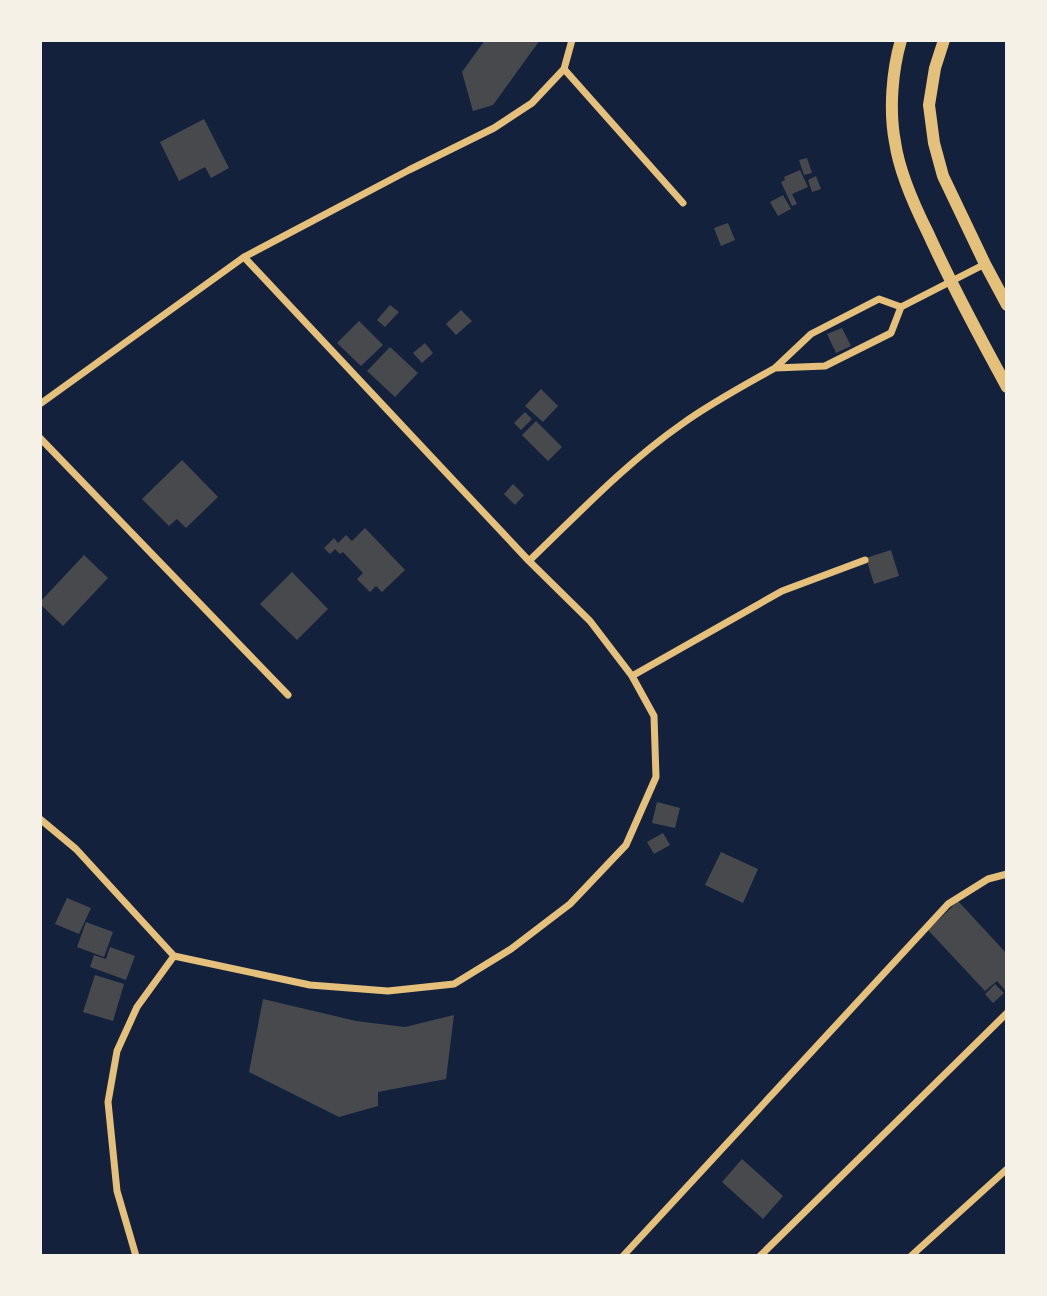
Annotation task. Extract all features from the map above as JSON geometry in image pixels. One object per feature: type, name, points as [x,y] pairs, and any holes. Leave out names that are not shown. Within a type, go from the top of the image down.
[{"type":"street","points":[[40,404],[244,257],[494,128],[532,103],[564,69],[572,40]]},
{"type":"street","points":[[901,40],[892,100],[895,142],[916,209],[950,282],[1007,387]]},
{"type":"street","points":[[944,40],[935,68],[929,105],[934,143],[943,176],[1007,305]]},
{"type":"street","points":[[564,69],[683,203]]},
{"type":"street","points":[[40,819],[76,849],[174,956],[310,985],[388,991],[454,984],[512,949],[570,904],[626,845],[656,778],[654,716],[632,676],[590,621],[529,561],[244,257]]},
{"type":"street","points":[[775,369],[824,366],[891,333],[901,307],[985,264]]},
{"type":"street","points":[[529,561],[654,445],[682,423],[775,369],[811,334],[879,299],[901,307]]},
{"type":"street","points":[[40,438],[288,695]]},
{"type":"street","points":[[632,676],[782,591],[865,560]]},
{"type":"street","points":[[623,1256],[948,904],[988,879],[1007,874]]},
{"type":"street","points":[[136,1256],[117,1191],[108,1102],[117,1051],[137,1007],[174,956]]},
{"type":"street","points":[[760,1256],[1007,1013]]},
{"type":"street","points":[[911,1256],[1007,1169]]},
{"type":"building","points":[[485,40],[540,40],[493,105],[473,111],[462,72]]},
{"type":"building","points":[[204,119],[229,168],[211,178],[205,167],[179,181],[160,142]]},
{"type":"building","points":[[807,158],[812,173],[804,175],[799,160]]},
{"type":"building","points":[[800,170],[808,187],[792,194],[797,204],[792,206],[781,182],[785,180],[784,177]]},
{"type":"building","points":[[816,176],[821,189],[812,192],[808,180]]},
{"type":"building","points":[[783,195],[791,209],[778,216],[770,202]]},
{"type":"building","points":[[728,223],[735,240],[721,246],[714,228]]},
{"type":"building","points":[[390,305],[399,312],[385,327],[377,320]]},
{"type":"building","points":[[461,310],[472,321],[456,335],[446,324]]},
{"type":"building","points":[[359,321],[383,345],[361,366],[337,343]]},
{"type":"building","points":[[842,328],[851,346],[836,353],[827,334]]},
{"type":"building","points":[[425,343],[433,353],[422,363],[413,353]]},
{"type":"building","points":[[390,347],[418,373],[395,397],[367,371]]},
{"type":"building","points":[[541,389],[558,406],[543,422],[525,406]]},
{"type":"building","points":[[525,412],[532,419],[521,430],[514,423]]},
{"type":"building","points":[[536,421],[562,447],[548,461],[522,435]]},
{"type":"building","points":[[182,460],[218,497],[186,528],[177,519],[169,526],[142,499]]},
{"type":"building","points":[[513,484],[524,495],[515,505],[504,494]]},
{"type":"building","points":[[365,528],[405,570],[382,592],[376,586],[370,592],[357,579],[363,573],[343,552],[340,554],[335,549],[330,554],[324,548],[334,538],[338,543],[346,535],[352,541]]},
{"type":"building","points":[[891,550],[899,576],[874,584],[866,558]]},
{"type":"building","points":[[84,555],[108,578],[63,626],[40,602]]},
{"type":"building","points":[[292,572],[328,609],[297,640],[260,604]]},
{"type":"building","points":[[657,802],[680,808],[675,828],[652,823]]},
{"type":"building","points":[[663,833],[670,845],[654,854],[647,842]]},
{"type":"building","points":[[721,852],[758,869],[743,903],[705,885]]},
{"type":"building","points":[[67,898],[91,908],[79,934],[55,924]]},
{"type":"building","points":[[958,901],[1007,954],[1007,989],[997,981],[985,991],[928,930]]},
{"type":"building","points":[[86,922],[113,932],[104,957],[77,947]]},
{"type":"building","points":[[110,947],[135,956],[126,980],[90,967],[94,955],[106,959]]},
{"type":"building","points":[[95,975],[124,984],[113,1021],[83,1012]]},
{"type":"building","points":[[995,984],[1004,993],[993,1003],[985,994]]},
{"type":"building","points":[[263,999],[356,1021],[405,1027],[454,1015],[446,1079],[378,1092],[378,1106],[339,1117],[249,1072]]},
{"type":"building","points":[[742,1159],[783,1196],[763,1219],[722,1182]]}]
